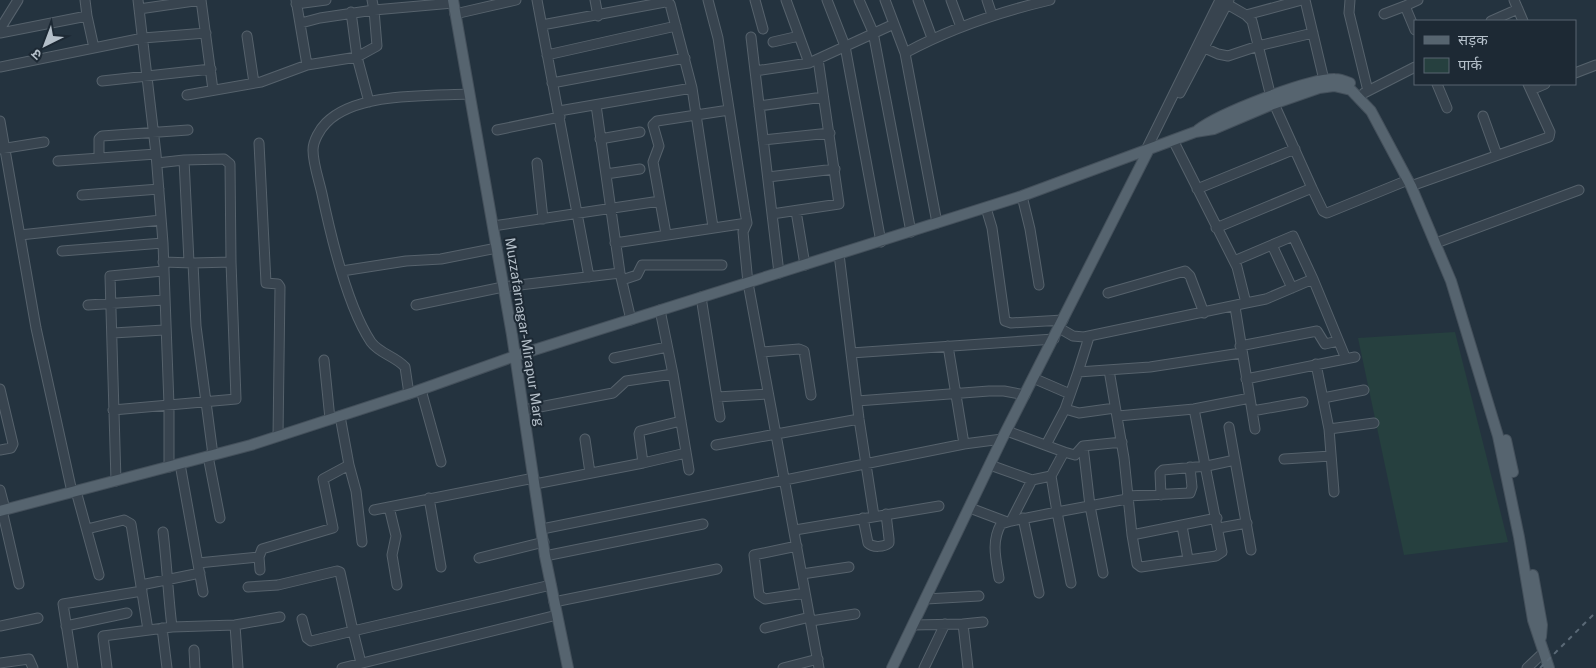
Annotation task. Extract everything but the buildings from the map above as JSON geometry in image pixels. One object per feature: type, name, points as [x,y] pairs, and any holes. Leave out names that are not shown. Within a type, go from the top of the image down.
[{"type":"main road","name":"Muzzafarnagar-Mirapur Marg","points":[[453,2],[524,410],[545,556],[568,668]]},
{"type":"main road","points":[[2,510],[169,467],[278,436],[421,390],[515,356],[1022,196],[1174,142],[1214,120],[1324,80],[1346,81],[1363,93],[1387,128],[1457,280],[1504,435],[1525,551],[1541,619],[1541,640],[1548,668]]},
{"type":"main road","points":[[1272,100],[1334,86],[1363,93]]},
{"type":"main road","points":[[892,668],[990,465],[1150,149]]},
{"type":"street","points":[[0,29],[18,0]]},
{"type":"street","points":[[85,0],[94,48]]},
{"type":"street","points":[[169,467],[169,405],[164,330],[159,189],[139,4],[201,0],[213,90]]},
{"type":"street","points":[[306,65],[301,23],[296,2],[326,0]]},
{"type":"street","points":[[187,95],[254,83],[306,65],[357,57],[377,46],[372,0]]},
{"type":"street","points":[[455,14],[516,0]]},
{"type":"street","points":[[537,0],[588,277]]},
{"type":"street","points":[[595,0],[598,16]]},
{"type":"street","points":[[708,0],[717,28],[747,223],[743,232],[748,283],[819,664],[783,668]]},
{"type":"street","points":[[755,0],[763,29]]},
{"type":"street","points":[[786,0],[809,64]]},
{"type":"street","points":[[827,0],[845,46],[881,242]]},
{"type":"street","points":[[859,0],[873,32],[911,232]]},
{"type":"street","points":[[885,0],[905,53],[937,223]]},
{"type":"street","points":[[918,0],[932,38]]},
{"type":"street","points":[[951,0],[961,27]]},
{"type":"street","points":[[987,0],[992,15]]},
{"type":"street","points":[[905,53],[932,38],[1019,4],[1047,0]]},
{"type":"street","points":[[1246,15],[1304,0],[1324,80]]},
{"type":"street","points":[[1350,0],[1349,13],[1363,93],[1414,68]]},
{"type":"street","points":[[1384,14],[1418,0]]},
{"type":"street","points":[[1514,0],[1523,20]]},
{"type":"street","points":[[1150,149],[1224,1],[1252,21],[1272,100],[1325,213],[1546,139],[1550,135],[1529,87]]},
{"type":"street","points":[[301,23],[351,12],[453,2]]},
{"type":"street","points":[[542,25],[665,2],[670,4],[692,88],[713,227]]},
{"type":"street","points":[[1405,6],[1414,28]]},
{"type":"street","points":[[1493,20],[1518,10]]},
{"type":"street","points":[[351,12],[357,57],[369,102]]},
{"type":"street","points":[[0,33],[87,16]]},
{"type":"street","points":[[755,72],[809,64],[873,32],[894,24]]},
{"type":"street","points":[[547,55],[676,26]]},
{"type":"street","points":[[0,67],[87,51],[143,38],[206,33]]},
{"type":"street","points":[[1201,46],[1228,56],[1258,46],[1312,33]]},
{"type":"street","points":[[248,36],[254,83]]},
{"type":"street","points":[[773,42],[799,36]]},
{"type":"street","points":[[751,37],[779,273]]},
{"type":"street","points":[[552,83],[685,58]]},
{"type":"street","points":[[772,214],[839,204],[818,59]]},
{"type":"street","points":[[1576,72],[1596,65]]},
{"type":"street","points":[[102,81],[148,74],[211,69]]},
{"type":"street","points":[[1437,85],[1447,108]]},
{"type":"street","points":[[497,130],[596,105],[692,88]]},
{"type":"street","points":[[408,394],[405,367],[380,351],[372,343],[353,302],[330,233],[313,149],[325,123],[340,113],[369,102],[469,94]]},
{"type":"street","points":[[759,106],[823,97]]},
{"type":"street","points":[[596,105],[615,243],[631,320]]},
{"type":"street","points":[[666,234],[653,162],[659,146],[653,125],[657,121],[729,110]]},
{"type":"street","points":[[1483,116],[1497,155]]},
{"type":"street","points":[[0,121],[3,148],[36,328],[74,491],[87,529],[99,575]]},
{"type":"street","points":[[99,158],[100,137],[154,131],[188,130]]},
{"type":"street","points":[[600,139],[640,132]]},
{"type":"street","points":[[763,140],[830,133]]},
{"type":"street","points":[[3,148],[44,142]]},
{"type":"street","points":[[259,142],[266,282],[278,284],[280,287],[278,436]]},
{"type":"street","points":[[1174,142],[1234,261],[1246,303]]},
{"type":"street","points":[[1197,189],[1295,149]]},
{"type":"street","points":[[58,161],[99,158],[156,158],[184,160],[224,159],[229,162],[236,398],[113,410]]},
{"type":"street","points":[[184,160],[196,326],[206,400],[210,456],[220,518]]},
{"type":"street","points":[[537,162],[543,219]]},
{"type":"street","points":[[606,174],[640,169]]},
{"type":"street","points":[[768,177],[834,169]]},
{"type":"street","points":[[1216,228],[1312,188]]},
{"type":"street","points":[[82,195],[159,189]]},
{"type":"street","points":[[1439,241],[1579,190]]},
{"type":"street","points":[[1022,196],[1030,229],[1038,285]]},
{"type":"street","points":[[493,226],[578,215],[610,208],[660,201]]},
{"type":"street","points":[[986,208],[992,228],[1006,321],[1011,324],[1061,324],[1073,336],[1088,336],[1235,307],[1266,299],[1312,279]]},
{"type":"street","points":[[796,211],[805,265]]},
{"type":"street","points":[[20,235],[161,220]]},
{"type":"street","points":[[615,243],[747,223]]},
{"type":"street","points":[[1234,261],[1291,236],[1295,237],[1338,341],[1350,358],[1246,379]]},
{"type":"street","points":[[62,251],[162,243]]},
{"type":"street","points":[[1272,245],[1292,288]]},
{"type":"street","points":[[342,272],[393,263],[441,259],[497,248]]},
{"type":"street","points":[[839,254],[856,401],[874,516]]},
{"type":"street","points":[[116,480],[111,275],[191,262],[231,262]]},
{"type":"street","points":[[416,305],[503,287],[588,277],[637,276],[642,266],[722,265]]},
{"type":"street","points":[[1108,293],[1185,272],[1190,276],[1204,313]]},
{"type":"street","points":[[701,297],[720,417]]},
{"type":"street","points":[[88,305],[164,300]]},
{"type":"street","points":[[1235,307],[1255,429]]},
{"type":"street","points":[[660,310],[689,470]]},
{"type":"street","points":[[113,333],[164,330]]},
{"type":"street","points":[[1078,372],[1150,367],[1241,350],[1317,331],[1320,333],[1325,344],[1338,341]]},
{"type":"street","points":[[1046,445],[1065,409],[1088,336]]},
{"type":"street","points":[[851,353],[1054,339]]},
{"type":"street","points":[[948,346],[964,444]]},
{"type":"street","points":[[614,358],[667,347]]},
{"type":"street","points":[[762,352],[799,349],[804,351],[811,395]]},
{"type":"street","points":[[324,360],[330,419]]},
{"type":"street","points":[[1316,364],[1329,430],[1334,492]]},
{"type":"street","points":[[1110,370],[1122,442],[1132,535],[1137,564],[1141,567],[1216,556],[1222,552],[1207,466],[1194,409]]},
{"type":"street","points":[[524,410],[613,393],[626,381],[673,374]]},
{"type":"street","points":[[1034,378],[1070,394]]},
{"type":"street","points":[[0,389],[13,444],[10,448],[0,450]]},
{"type":"street","points":[[421,390],[441,462]]},
{"type":"street","points":[[1323,398],[1364,390]]},
{"type":"street","points":[[856,401],[1004,391],[1025,395]]},
{"type":"street","points":[[717,397],[768,394]]},
{"type":"street","points":[[1065,409],[1079,413],[1194,409],[1250,398]]},
{"type":"street","points":[[1252,411],[1303,402]]},
{"type":"street","points":[[340,416],[356,491],[362,542]]},
{"type":"street","points":[[716,445],[776,432],[859,419]]},
{"type":"street","points":[[643,463],[640,431],[681,421]]},
{"type":"street","points":[[1329,430],[1374,424]]},
{"type":"street","points":[[1229,427],[1251,550]]},
{"type":"street","points":[[542,529],[786,481],[1005,435],[1046,445],[1074,455],[1083,446],[1122,442]]},
{"type":"street","points":[[585,440],[590,473]]},
{"type":"street","points":[[1083,446],[1090,506],[1103,573]]},
{"type":"street","points":[[1064,452],[1051,476],[1071,583]]},
{"type":"street","points":[[374,510],[429,498],[590,473],[686,453]]},
{"type":"street","points":[[1284,459],[1331,456]]},
{"type":"street","points":[[1161,494],[1161,471],[1207,466],[1235,460]]},
{"type":"street","points":[[180,464],[203,592]]},
{"type":"street","points":[[260,570],[259,557],[265,547],[331,530],[333,527],[323,478],[349,465]]},
{"type":"street","points":[[990,465],[1032,480],[1051,476]]},
{"type":"street","points":[[999,578],[995,542],[1000,526],[1024,518],[1127,497],[1190,493],[1192,487],[1190,467]]},
{"type":"street","points":[[1009,522],[1032,480]]},
{"type":"street","points":[[0,490],[2,510],[18,584]]},
{"type":"street","points":[[429,498],[441,567]]},
{"type":"street","points":[[795,530],[939,506]]},
{"type":"street","points":[[389,507],[396,536],[392,555],[397,584]]},
{"type":"street","points":[[970,508],[1009,522]]},
{"type":"street","points":[[863,518],[868,544],[872,546],[885,545],[889,543],[886,514]]},
{"type":"street","points":[[1024,518],[1039,593]]},
{"type":"street","points":[[1132,535],[1217,518]]},
{"type":"street","points":[[87,529],[124,520],[129,522],[148,630]]},
{"type":"street","points":[[545,556],[703,524]]},
{"type":"street","points":[[1219,528],[1247,524]]},
{"type":"street","points":[[1182,526],[1188,560]]},
{"type":"street","points":[[163,532],[168,579],[167,668]]},
{"type":"street","points":[[479,558],[544,542]]},
{"type":"street","points":[[797,546],[754,555],[759,596],[765,600],[806,593]]},
{"type":"street","points":[[198,563],[259,557]]},
{"type":"street","points":[[802,574],[849,567]]},
{"type":"street","points":[[554,602],[717,569]]},
{"type":"street","points":[[248,588],[278,585],[339,571],[361,663]]},
{"type":"street","points":[[73,668],[62,607],[65,603],[141,588],[168,579],[200,572]]},
{"type":"street","points":[[302,619],[307,638],[311,641],[551,585]]},
{"type":"street","points":[[926,599],[979,596]]},
{"type":"street","points":[[66,626],[127,613]]},
{"type":"street","points":[[765,628],[810,619],[855,614]]},
{"type":"street","points":[[342,668],[557,615]]},
{"type":"street","points":[[107,668],[103,636],[167,628],[235,625],[280,617]]},
{"type":"street","points":[[0,626],[38,618]]},
{"type":"street","points":[[913,625],[983,622]]},
{"type":"street","points":[[924,668],[945,624]]},
{"type":"street","points":[[964,624],[968,668]]},
{"type":"street","points":[[235,625],[238,668]]},
{"type":"street","points":[[194,650],[196,668]]},
{"type":"street","points":[[1527,668],[1544,652]]},
{"type":"street","points":[[0,664],[29,658],[33,668]]},
{"type":"green space","points":[[1455,332],[1508,542],[1404,555],[1358,338]]},
{"type":"railway","points":[[1540,668],[1596,612]]}]
